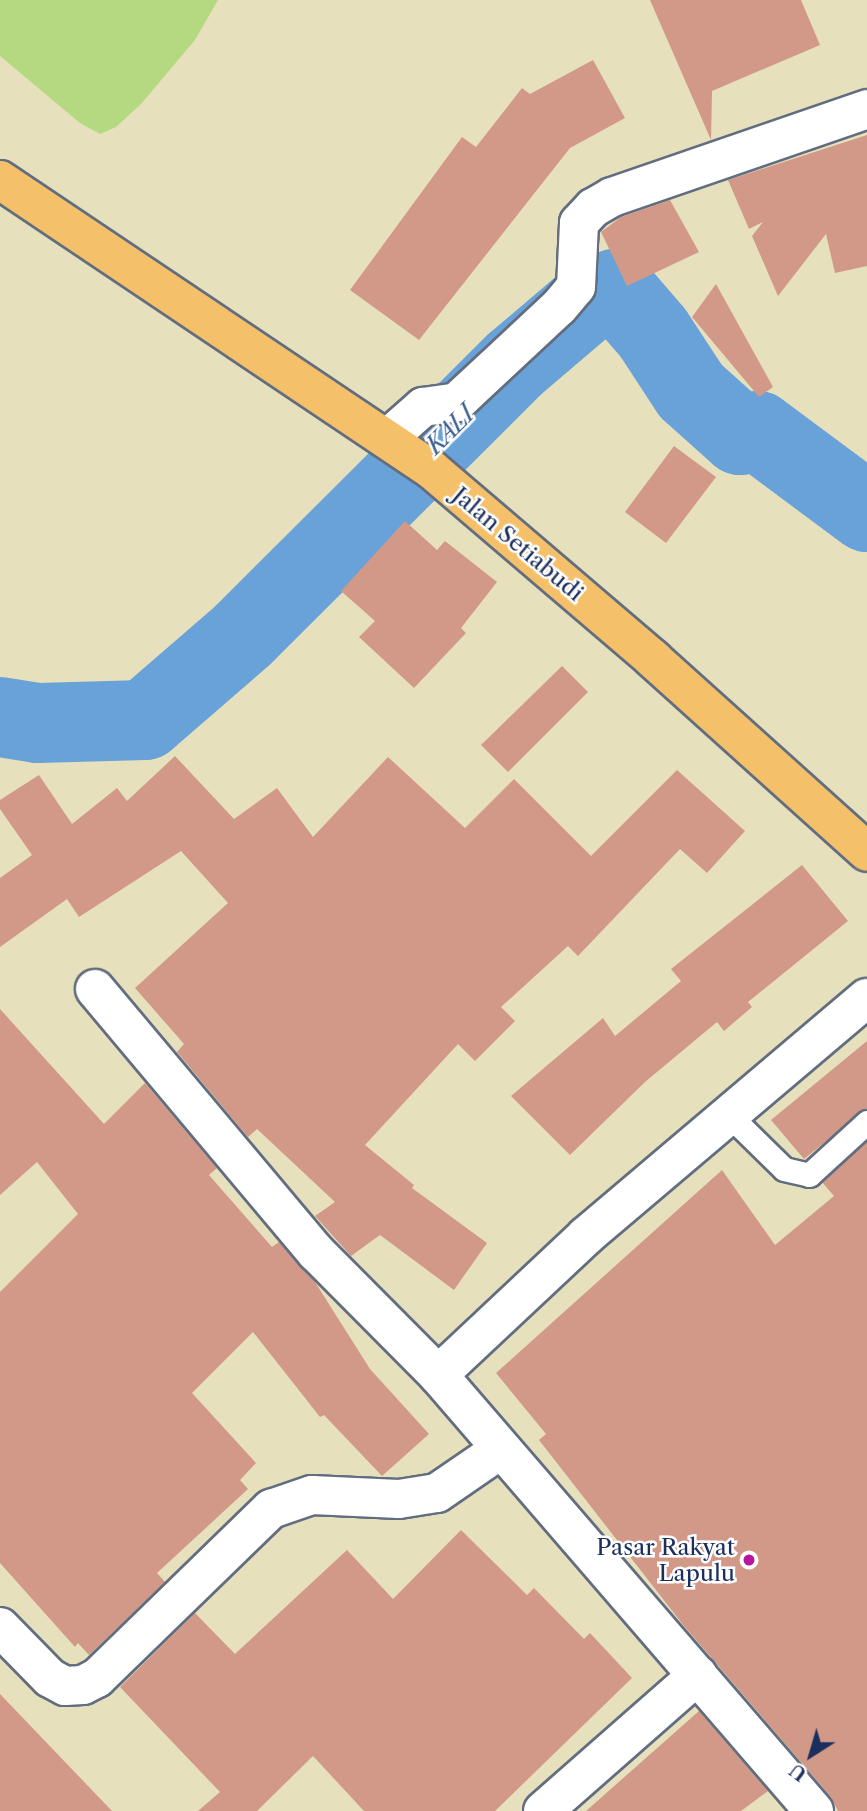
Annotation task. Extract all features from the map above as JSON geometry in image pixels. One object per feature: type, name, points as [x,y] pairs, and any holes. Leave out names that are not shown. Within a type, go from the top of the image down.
[{"type":"highway","name":"Jalan Setiabudi","points":[[0,180],[432,470],[663,668],[867,852]]},
{"type":"street","points":[[395,443],[423,407],[457,402],[559,307],[576,287],[579,223],[593,208],[612,197],[867,109]]},
{"type":"street","points":[[94,989],[316,1252],[438,1375],[814,1811]]},
{"type":"street","points":[[438,1375],[586,1236],[867,998]]},
{"type":"street","points":[[0,1627],[50,1678],[65,1686],[83,1685],[97,1678],[271,1509],[312,1495],[399,1499],[437,1493],[501,1449]]},
{"type":"street","points":[[543,1811],[698,1675]]},
{"type":"lane","points":[[728,1114],[784,1169],[808,1175],[867,1122]]},
{"type":"green space","points":[[0,0],[218,0],[195,40],[141,104],[116,127],[100,134],[80,123],[0,56]]},
{"type":"building","points":[[650,0],[801,0],[820,45],[712,91],[711,140]]},
{"type":"building","points":[[593,60],[625,118],[570,148],[419,340],[350,290],[462,137],[476,147],[522,88],[530,94]]},
{"type":"building","points":[[867,135],[867,266],[835,273],[826,234],[778,296],[752,236],[763,222],[749,229],[728,180]]},
{"type":"building","points":[[670,200],[699,252],[627,286],[601,232],[621,217]]},
{"type":"building","points":[[716,284],[773,387],[759,397],[692,317]]},
{"type":"building","points":[[674,446],[716,477],[666,543],[625,512]]},
{"type":"building","points":[[405,521],[437,550],[445,541],[497,582],[461,628],[466,633],[414,688],[359,637],[375,621],[341,591]]},
{"type":"building","points":[[562,666],[588,692],[508,772],[481,745]]},
{"type":"building","points":[[175,756],[234,819],[277,788],[313,837],[388,757],[465,828],[514,779],[591,856],[677,770],[745,831],[707,873],[680,849],[578,956],[568,946],[501,1007],[515,1021],[475,1061],[458,1044],[365,1145],[414,1185],[412,1188],[487,1243],[454,1290],[380,1235],[351,1256],[315,1216],[335,1202],[257,1129],[248,1137],[177,1052],[184,1044],[135,988],[228,903],[181,851],[79,917],[67,899],[0,947],[0,878],[32,855],[0,809],[0,800],[39,775],[72,824],[117,788],[127,801]]},
{"type":"building","points":[[802,865],[848,921],[748,1002],[752,1007],[724,1031],[717,1022],[645,1082],[570,1155],[511,1096],[603,1018],[615,1036],[681,981],[671,969]]},
{"type":"building","points":[[0,1009],[104,1124],[145,1083],[217,1168],[209,1175],[272,1247],[279,1242],[315,1282],[370,1369],[429,1434],[382,1476],[324,1415],[320,1417],[253,1332],[192,1393],[256,1463],[240,1480],[248,1489],[157,1573],[165,1582],[89,1655],[78,1643],[75,1647],[0,1563],[0,1292],[78,1214],[37,1162],[0,1195]]},
{"type":"building","points":[[867,1041],[867,1108],[804,1159],[771,1120]]},
{"type":"building","name":"Pasar Rakyat Lapulu","points":[[867,1141],[867,1811],[838,1811],[831,1797],[684,1626],[539,1440],[546,1434],[496,1373],[722,1170],[775,1245],[834,1196],[822,1182]]},
{"type":"building","points":[[461,1530],[527,1595],[534,1588],[584,1639],[590,1633],[632,1678],[495,1811],[364,1811],[313,1756],[257,1811],[198,1811],[220,1792],[120,1687],[195,1613],[235,1654],[347,1550],[393,1599]]},
{"type":"building","points":[[0,1694],[112,1811],[0,1811]]},
{"type":"building","points":[[699,1711],[768,1791],[741,1811],[586,1811]]},
{"type":"waterway","name":"KALI","points":[[0,717],[38,723],[145,720],[243,635],[515,364],[589,301],[615,289],[653,333],[691,391],[740,435],[758,431],[867,512]]},
{"type":"place","name":"Pasar Rakyat Lapulu","points":[[749,1560]]}]
